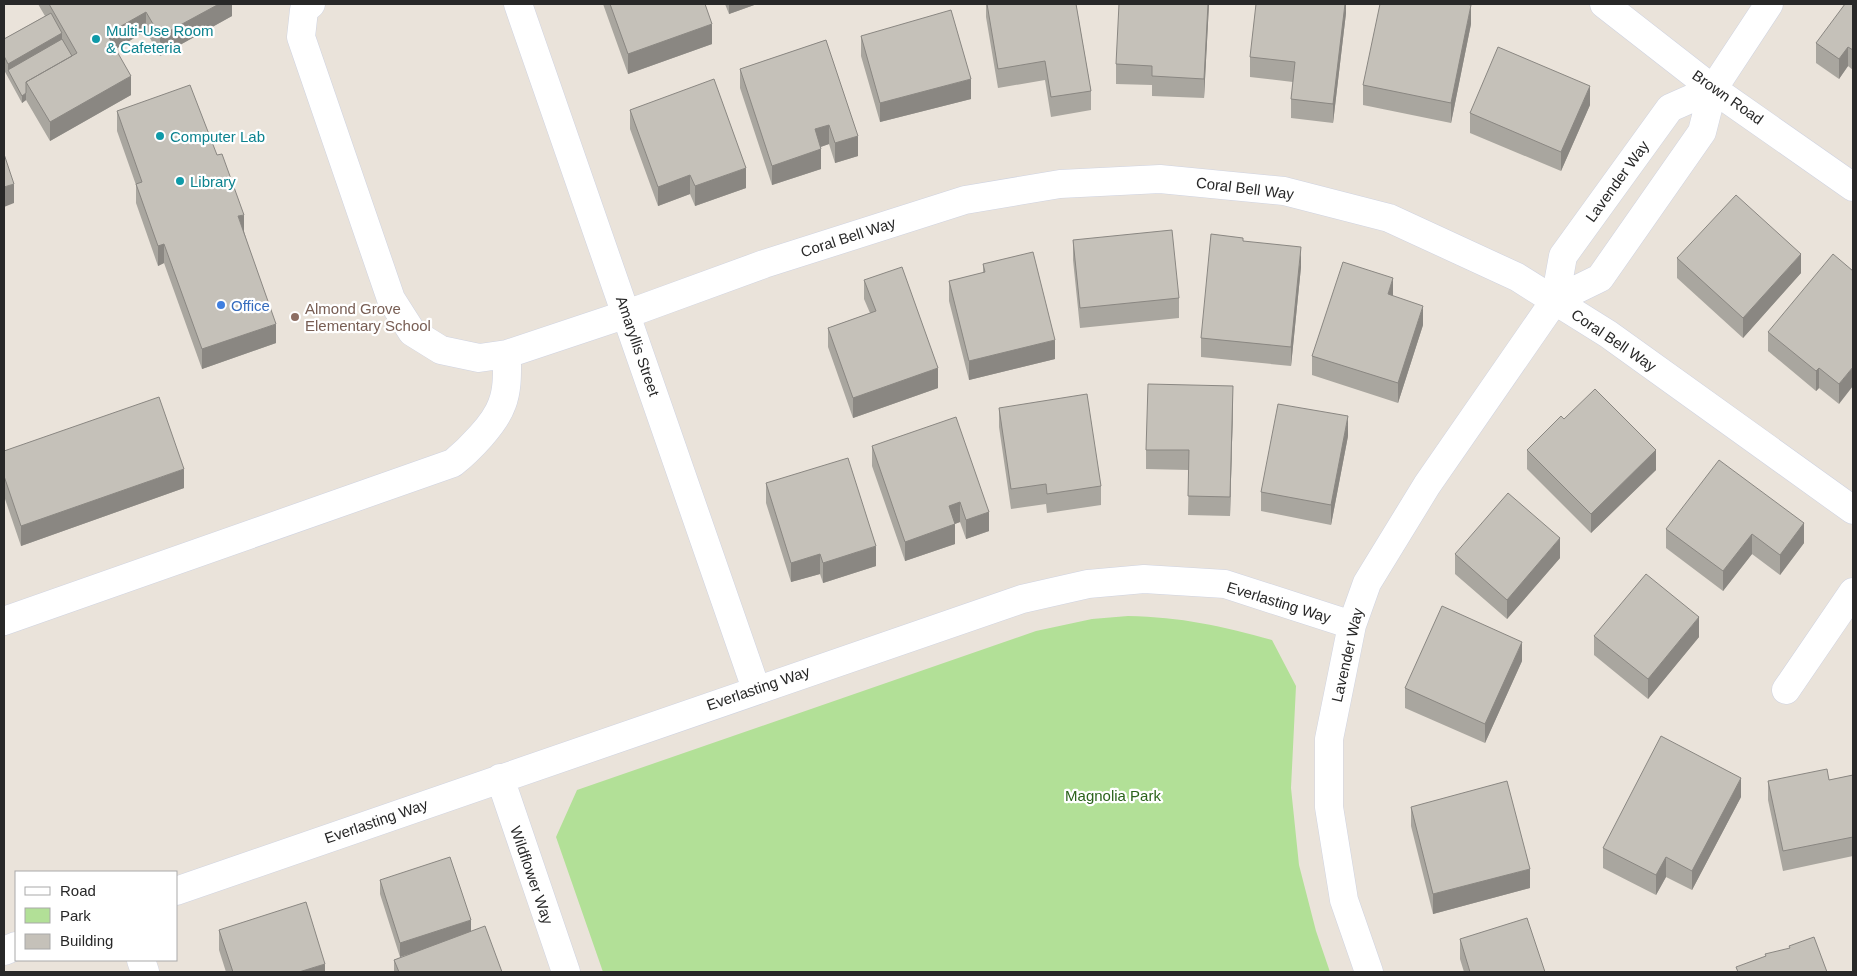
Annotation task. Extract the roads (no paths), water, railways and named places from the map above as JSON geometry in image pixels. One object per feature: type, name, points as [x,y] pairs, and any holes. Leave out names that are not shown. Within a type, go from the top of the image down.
[{"type":"street","name":"Coral Bell Way","points":[[311,4],[304,10],[301,36],[391,299],[412,332],[441,350],[479,358],[507,354],[627,314],[764,264],[965,200],[1060,184],[1160,179],[1284,191],[1389,218],[1507,271],[1555,300],[1768,447],[1853,510]]},
{"type":"street","name":"Amaryllis Street","points":[[518,4],[756,689]]},
{"type":"street","name":"Brown Road","points":[[1604,4],[1713,88],[1853,187]]},
{"type":"street","name":"Lavender Way","points":[[1555,300],[1600,278],[1702,132],[1713,88],[1769,4]]},
{"type":"street","name":"Lavender Way","points":[[1369,972],[1344,900],[1329,807],[1329,739],[1352,625],[1367,583],[1422,493],[1555,300],[1563,256],[1670,108],[1713,88]]},
{"type":"street","points":[[4,621],[453,463],[472,448],[502,405],[506,388],[507,354]]},
{"type":"street","name":"Everlasting Way","points":[[178,890],[1022,598],[1088,584],[1144,579],[1225,584],[1352,625]]},
{"type":"street","points":[[1786,690],[1853,592]]},
{"type":"street","name":"Wildflower Way","points":[[500,778],[566,972]]},
{"type":"place","name":"Multi-Use Room & Cafeteria","points":[[96,39]]},
{"type":"place","name":"Computer Lab","points":[[160,136]]},
{"type":"place","name":"Library","points":[[180,181]]},
{"type":"place","name":"Office","points":[[221,305]]},
{"type":"place","name":"Almond Grove Elementary School","points":[[295,317]]},
{"type":"park label","name":"Magnolia Park","points":[[1113,795]]}]
